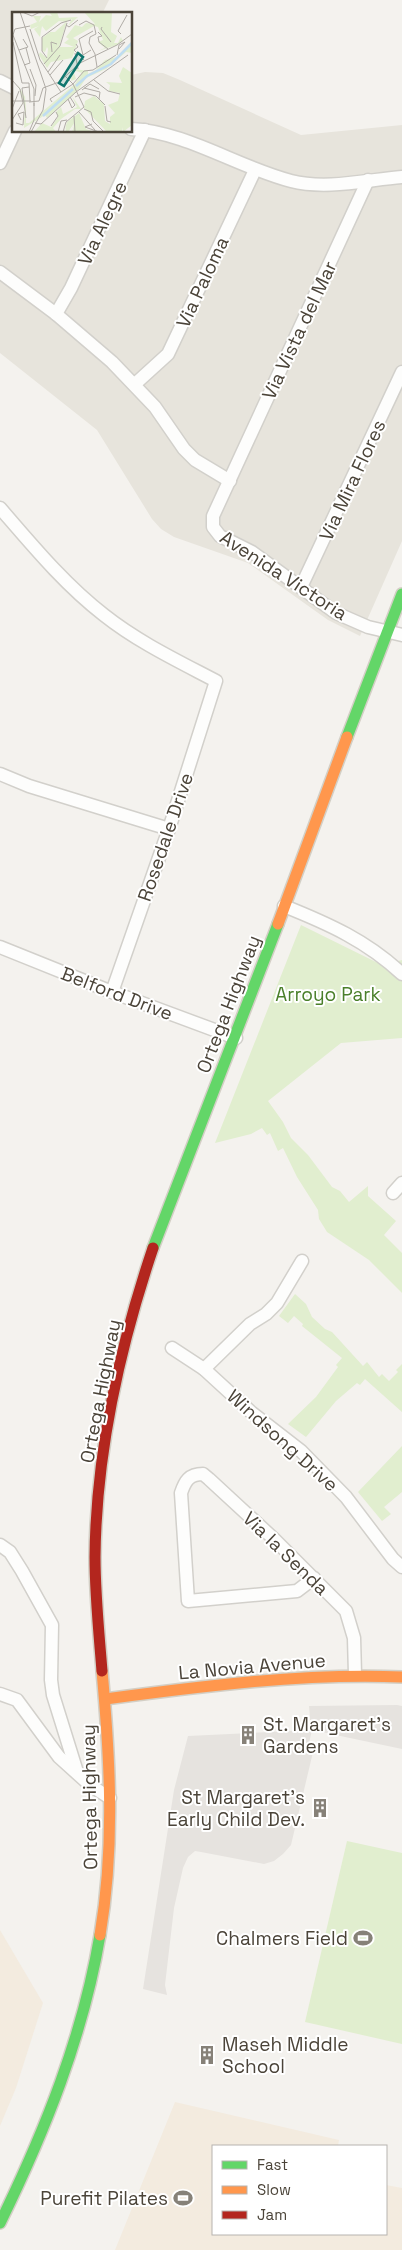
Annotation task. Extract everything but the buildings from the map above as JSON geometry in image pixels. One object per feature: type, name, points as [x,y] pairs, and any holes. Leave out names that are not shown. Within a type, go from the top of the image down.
[{"type":"main road","name":"Ortega Highway","points":[[0,2223],[18,2190],[51,2114],[78,2035],[90,1990],[105,1898],[110,1858],[110,1798],[105,1699],[95,1579],[96,1541],[110,1416],[132,1318],[169,1203],[236,1038],[402,594]]},
{"type":"main road","name":"La Novia Avenue","points":[[105,1699],[235,1682],[355,1674],[402,1677]]},
{"type":"street","points":[[0,81],[12,87]]},
{"type":"street","points":[[132,129],[174,136],[255,170],[309,184],[402,177]]},
{"type":"street","name":"Via Alegre","points":[[56,314],[71,288],[145,130]]},
{"type":"street","points":[[0,163],[15,132]]},
{"type":"street","name":"Via Paloma","points":[[135,384],[168,354],[255,170]]},
{"type":"street","name":"Via Vista del Mar","points":[[230,481],[368,180]]},
{"type":"street","points":[[0,272],[56,314],[112,362],[135,384],[155,408],[184,449],[195,460],[230,481]]},
{"type":"street","name":"Via Mira Flores","points":[[301,588],[402,372]]},
{"type":"street","name":"Avenida Victoria","points":[[230,481],[213,516],[213,527],[220,536],[252,552],[336,613],[368,627],[402,635]]},
{"type":"street","name":"Rosedale Drive","points":[[0,508],[57,572],[104,616],[154,648],[216,681],[169,829],[112,992]]},
{"type":"street","points":[[0,774],[29,786],[169,829]]},
{"type":"street","points":[[284,906],[342,930],[383,956],[402,974]]},
{"type":"street","name":"Belford Drive","points":[[0,947],[112,992],[236,1038]]},
{"type":"street","points":[[393,1193],[402,1183]]},
{"type":"street","points":[[204,1369],[250,1324],[266,1314],[277,1303],[302,1261]]},
{"type":"street","name":"Windsong Drive","points":[[172,1348],[204,1369],[252,1413],[301,1451],[346,1497],[402,1567]]},
{"type":"street","name":"Via la Senda","points":[[314,1578],[297,1591],[188,1601],[181,1493],[188,1478],[194,1474],[203,1474],[314,1578],[346,1611],[350,1619],[354,1638],[355,1674]]},
{"type":"street","points":[[0,1544],[10,1552],[18,1564],[52,1625],[51,1680],[53,1695],[77,1772]]},
{"type":"street","points":[[0,1694],[18,1700],[60,1757],[110,1798]]},
{"type":"shaded area","points":[[0,0],[109,0],[103,12],[12,12],[12,132],[132,132],[132,75],[145,72],[163,73],[301,135],[402,125],[402,541],[360,636],[328,620],[248,563],[174,537],[161,529],[152,519],[97,430],[0,353]]},
{"type":"shaded area","points":[[309,1706],[402,1706],[402,1749],[312,1730],[309,1743],[313,1752],[291,1845],[274,1861],[264,1864],[195,1851],[188,1857],[183,1868],[174,1908],[165,1985],[167,1995],[143,1989],[174,1790],[188,1736],[311,1730]]},
{"type":"shaded area","points":[[0,1930],[43,2003],[16,2088],[0,2126]]},
{"type":"shaded area","points":[[175,2102],[339,2140],[338,2145],[212,2145],[212,2235],[387,2235],[387,2185],[402,2188],[402,2250],[115,2250]]},
{"type":"green space","name":"Arroyo Park","points":[[301,925],[382,965],[402,960],[402,1038],[341,1043],[268,1101],[283,1122],[291,1138],[308,1155],[332,1187],[340,1191],[349,1202],[368,1186],[368,1196],[396,1221],[384,1235],[402,1253],[402,1293],[369,1260],[327,1232],[319,1219],[318,1210],[297,1177],[283,1148],[278,1151],[270,1133],[267,1135],[262,1128],[251,1134],[215,1143]]},
{"type":"green space","points":[[295,1294],[306,1304],[312,1317],[325,1329],[332,1332],[363,1366],[367,1362],[379,1377],[382,1374],[389,1381],[398,1372],[396,1370],[402,1364],[402,1412],[365,1379],[360,1385],[357,1383],[336,1401],[306,1437],[288,1424],[316,1397],[338,1367],[336,1365],[342,1358],[302,1326],[303,1324],[294,1316],[288,1323],[279,1316]]},
{"type":"green space","points":[[402,1446],[402,1492],[384,1507],[391,1514],[382,1521],[358,1492]]},
{"type":"green space","name":"Chalmers Field","points":[[347,1841],[402,1853],[402,2044],[305,2022]]},
{"type":"traffic: fast","points":[[347,737],[402,594]]},
{"type":"traffic: fast","points":[[153,1248],[278,924]]},
{"type":"traffic: fast","points":[[0,2223],[17,2188],[61,2082],[84,2010],[100,1935]]},
{"type":"traffic: slow","points":[[278,924],[347,737]]},
{"type":"traffic: slow","points":[[100,1935],[108,1869],[110,1803],[102,1671]]},
{"type":"traffic: slow","points":[[105,1699],[216,1685],[290,1679],[365,1676],[402,1677]]},
{"type":"traffic: jam","points":[[102,1671],[96,1600],[95,1557],[100,1478],[105,1439],[120,1361],[153,1248]]},
{"type":"place","name":"St. Margaret's Gardens","points":[[248,1735]]},
{"type":"place","name":"St Margaret's Early Child Dev.","points":[[320,1808]]},
{"type":"place","name":"Chalmers Field","points":[[363,1938]]},
{"type":"place","name":"Maseh Middle School","points":[[207,2055]]},
{"type":"place","name":"Purefit Pilates","points":[[183,2198]]}]
